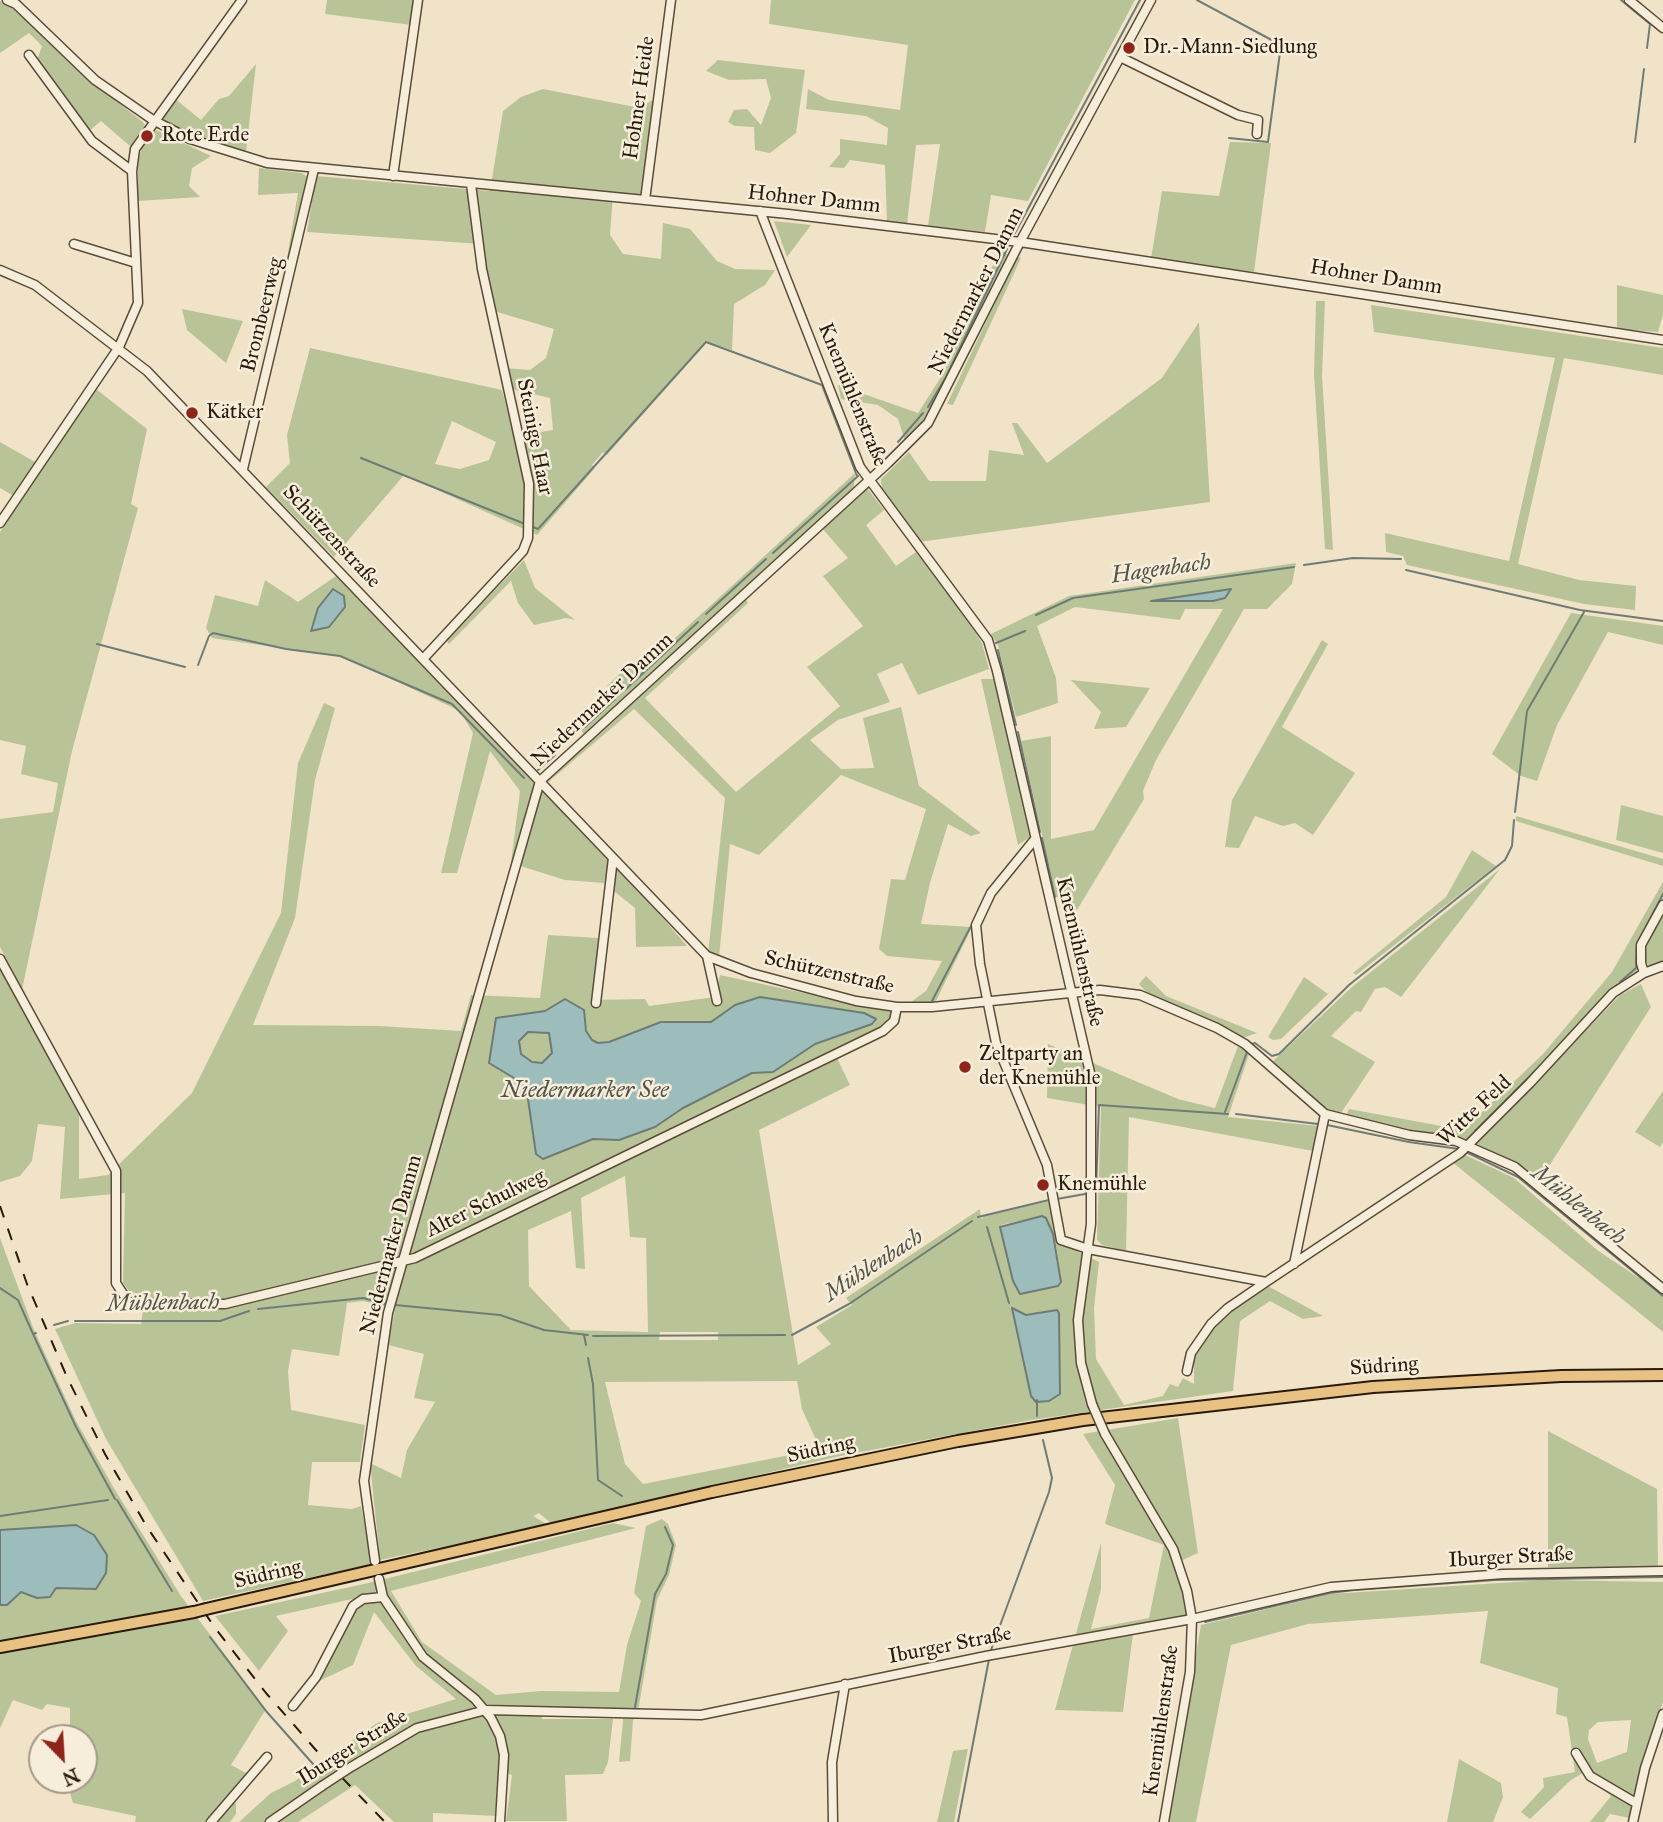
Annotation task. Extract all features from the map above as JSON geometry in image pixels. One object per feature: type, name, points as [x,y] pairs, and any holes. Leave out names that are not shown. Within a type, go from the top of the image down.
[{"type":"main road","name":"Südring","points":[[0,1647],[200,1610],[726,1489],[958,1441],[1083,1420],[1373,1387],[1561,1376],[1663,1375]]},
{"type":"street","name":"Hohner Damm","points":[[7,0],[16,4],[95,80],[153,120],[190,139],[267,163],[760,211],[1020,242],[1663,340]]},
{"type":"street","points":[[0,523],[119,347],[138,303],[132,171],[135,149],[153,120],[242,0]]},
{"type":"street","points":[[393,176],[418,0]]},
{"type":"street","name":"Hohner Heide","points":[[645,200],[671,0]]},
{"type":"street","name":"Niedermarker Damm","points":[[375,1561],[363,1480],[388,1313],[540,781],[928,423],[1020,242],[1151,0]]},
{"type":"street","points":[[1629,0],[1663,28]]},
{"type":"street","points":[[30,55],[92,141],[132,171]]},
{"type":"street","points":[[1120,57],[1238,115],[1258,120],[1257,134]]},
{"type":"street","name":"Brombeerweg","points":[[243,469],[314,169]]},
{"type":"street","name":"Steinige Haar","points":[[423,659],[523,551],[528,538],[529,484],[482,269],[471,184]]},
{"type":"street","name":"Knemühlenstraße","points":[[760,211],[867,481],[988,640],[1091,1077],[1088,1249],[1078,1320],[1081,1363],[1092,1404],[1105,1434],[1173,1549],[1187,1591],[1192,1619],[1190,1672],[1164,1822]]},
{"type":"street","points":[[74,244],[136,263]]},
{"type":"street","name":"Schützenstraße","points":[[0,270],[35,285],[147,371],[707,957],[777,980],[856,1001],[897,1007],[932,1007],[1108,990],[1140,995],[1217,1028],[1269,1063],[1323,1121]]},
{"type":"street","points":[[1035,839],[991,893],[976,925],[985,1002],[996,1044],[1047,1165],[1061,1240],[1088,1249],[1266,1282]]},
{"type":"street","points":[[596,1003],[613,858]]},
{"type":"street","points":[[1644,973],[1641,945],[1663,905]]},
{"type":"street","points":[[707,957],[717,1001]]},
{"type":"street","name":"Alter Schulweg","points":[[0,959],[116,1171],[116,1283],[130,1303],[225,1304],[403,1262],[883,1031],[894,1021],[897,1007]]},
{"type":"street","name":"Witte Feld","points":[[1187,1371],[1191,1353],[1211,1324],[1227,1308],[1468,1145],[1613,993],[1644,973],[1663,966]]},
{"type":"street","points":[[1294,1264],[1323,1121],[1362,1125],[1468,1145],[1515,1167],[1663,1289]]},
{"type":"street","name":"Iburger Straße","points":[[270,1822],[351,1767],[417,1728],[486,1710],[701,1715],[1192,1619],[1331,1587],[1503,1574],[1663,1571]]},
{"type":"street","points":[[379,1579],[383,1597],[423,1657],[486,1710],[500,1736],[504,1755],[500,1822]]},
{"type":"street","points":[[293,1706],[316,1676],[353,1606],[363,1599],[383,1597]]},
{"type":"street","points":[[833,1822],[832,1762],[845,1685]]},
{"type":"street","points":[[1633,1822],[1636,1803],[1663,1714]]},
{"type":"street","points":[[1576,1753],[1590,1776],[1636,1803]]},
{"type":"street","name":"Iburger Straße","points":[[211,1822],[267,1757]]},
{"type":"green space","points":[[327,0],[416,0],[412,25],[325,14]]},
{"type":"green space","points":[[771,0],[1135,0],[1028,201],[991,195],[985,232],[928,226],[940,144],[916,145],[907,224],[887,222],[885,165],[850,160],[844,168],[829,167],[840,154],[840,139],[887,145],[888,128],[866,116],[806,109],[808,89],[829,100],[900,110],[908,45],[769,24]]},
{"type":"green space","points":[[0,1],[20,11],[93,83],[143,122],[145,126],[130,146],[101,121],[89,131],[37,60],[42,46],[29,33],[0,53]]},
{"type":"green space","points":[[718,60],[805,70],[796,133],[770,153],[755,150],[754,127],[735,126],[728,122],[734,110],[747,109],[761,125],[771,98],[766,79],[729,80],[706,71]]},
{"type":"green space","points":[[256,64],[246,152],[194,135],[163,119],[163,114],[174,98],[201,120],[219,99],[229,96]]},
{"type":"green space","points":[[543,89],[640,108],[654,99],[640,196],[613,194],[610,235],[623,254],[661,259],[663,223],[690,229],[717,261],[735,269],[775,270],[765,285],[734,304],[732,350],[707,342],[607,455],[603,452],[592,465],[595,468],[537,535],[404,475],[334,557],[266,487],[290,463],[287,435],[310,348],[502,390],[525,479],[520,432],[528,434],[553,430],[550,398],[511,389],[505,368],[530,370],[546,358],[554,329],[494,311],[481,244],[307,232],[316,176],[490,191],[503,111],[521,97]],"holes":[[[452,421],[496,442],[489,460],[460,469],[435,464]]]},
{"type":"green space","points":[[156,130],[211,156],[192,168],[189,186],[200,197],[138,201],[138,162],[143,143]]},
{"type":"green space","points":[[1230,142],[1271,143],[1254,272],[1151,259],[1162,191],[1219,196]]},
{"type":"green space","points":[[259,168],[302,173],[310,179],[279,306],[298,193],[258,195]]},
{"type":"green space","points":[[774,221],[811,225],[787,257]]},
{"type":"green space","points":[[1001,248],[1009,256],[926,419],[905,441],[898,419],[878,405],[841,399],[838,385],[918,413],[943,374]]},
{"type":"green space","points":[[1017,257],[1021,258],[953,405],[947,404]]},
{"type":"green space","points":[[1617,285],[1663,295],[1663,315],[1658,332],[1617,329]]},
{"type":"green space","points":[[1316,301],[1325,301],[1322,376],[1333,550],[1325,549],[1314,374]]},
{"type":"green space","points":[[1371,305],[1663,348],[1663,375],[1564,358],[1518,564],[1579,580],[1636,586],[1635,610],[1584,604],[1407,565],[1403,556],[1386,552],[1385,533],[1509,561],[1555,358],[1374,332]]},
{"type":"green space","points":[[182,309],[243,321],[226,363],[187,330]]},
{"type":"green space","points":[[1199,322],[1210,502],[919,542],[882,493],[881,479],[909,452],[929,481],[986,481],[989,450],[1024,455],[1012,423],[1017,423],[1047,463],[1162,378]]},
{"type":"green space","points":[[96,389],[147,429],[131,504],[138,508],[72,751],[22,990],[0,947],[0,819],[53,812],[58,783],[21,774],[26,746],[0,740],[0,532]]},
{"type":"green space","points":[[0,442],[35,462],[14,496],[0,488]]},
{"type":"green space","points":[[855,473],[853,498],[867,488],[884,510],[866,525],[896,566],[916,552],[953,597],[982,643],[989,669],[918,695],[902,663],[877,674],[890,702],[838,720],[810,740],[841,769],[874,768],[863,718],[901,707],[919,786],[981,833],[971,836],[948,824],[930,883],[921,924],[972,927],[935,1003],[908,1004],[926,991],[942,961],[887,956],[879,949],[891,879],[905,880],[926,809],[841,775],[759,855],[730,844],[719,957],[708,953],[725,798],[634,709],[546,784],[542,774],[584,736],[580,726],[619,690],[607,686],[629,665],[638,672]],"holes":[[[821,527],[848,558],[823,576],[863,626],[807,667],[840,706],[736,792],[645,698],[748,603],[744,597]]]},
{"type":"green space","points":[[524,560],[535,588],[575,620],[566,618],[534,625],[518,603],[511,581],[449,644],[446,640]]},
{"type":"green space","points":[[1296,563],[1292,584],[1267,609],[1244,609],[1156,760],[1143,791],[1144,799],[1077,910],[1070,902],[1073,896],[1056,897],[1021,741],[1051,736],[1051,839],[1094,830],[1223,609],[1185,609],[1180,620],[1075,607],[1037,626],[1056,678],[1058,703],[1016,717],[998,645],[991,634],[1069,596]]},
{"type":"green space","points":[[336,576],[610,860],[604,883],[565,880],[511,863],[520,791],[490,751],[457,873],[441,873],[473,733],[460,711],[344,657],[212,638],[206,628],[215,595],[258,606],[265,580],[298,602]],"holes":[[[335,589],[344,596],[339,614],[329,627],[310,630],[318,608]]]},
{"type":"green space","points":[[1571,613],[1663,626],[1663,645],[1608,632],[1557,725],[1537,781],[1521,776],[1492,754]]},
{"type":"green space","points":[[1322,640],[1328,644],[1282,727],[1355,773],[1313,835],[1295,823],[1283,826],[1255,816],[1239,848],[1225,847],[1232,800]]},
{"type":"green space","points":[[981,679],[996,679],[1030,837],[1018,845]]},
{"type":"green space","points":[[1071,680],[1150,688],[1126,727],[1094,729],[1101,712]]},
{"type":"green space","points":[[324,703],[335,708],[315,780],[295,918],[253,1025],[379,1026],[461,1031],[471,995],[540,998],[548,935],[599,938],[593,1000],[645,999],[649,1006],[715,997],[720,975],[892,1012],[887,1033],[837,1058],[850,1085],[759,1130],[798,1365],[831,1344],[816,1327],[852,1305],[846,1298],[980,1209],[981,1219],[987,1214],[1051,1201],[1058,1242],[1099,1262],[1094,1308],[1096,1359],[1124,1405],[1163,1396],[1170,1384],[1178,1387],[1183,1378],[1194,1384],[1194,1353],[1213,1325],[1229,1310],[1266,1285],[1323,1316],[1303,1319],[1270,1301],[1240,1321],[1233,1391],[1031,1420],[840,1456],[551,1523],[539,1513],[533,1516],[548,1525],[380,1560],[370,1463],[401,1478],[407,1450],[435,1402],[414,1398],[424,1354],[388,1345],[395,1309],[363,1301],[347,1303],[339,1356],[292,1349],[288,1371],[291,1410],[365,1425],[360,1462],[312,1462],[308,1505],[352,1509],[361,1506],[372,1564],[203,1601],[106,1439],[55,1329],[75,1323],[141,1324],[145,1296],[132,1295],[123,1283],[125,1193],[60,1199],[65,1127],[38,1124],[32,1161],[20,1176],[0,1182],[0,967],[79,1110],[79,1179],[108,1175],[192,1093],[281,913],[298,763]],"holes":[[[565,999],[584,1010],[586,1031],[592,1040],[598,1043],[609,1042],[661,1022],[711,1022],[735,1005],[871,1024],[815,1044],[773,1072],[752,1073],[683,1108],[655,1127],[619,1140],[593,1139],[543,1159],[533,1138],[527,1092],[519,1081],[489,1063],[496,1019],[545,1011]],[[625,1176],[630,1237],[646,1238],[648,1332],[571,1330],[529,1286],[528,1230],[571,1211],[576,1268],[585,1269],[581,1198]],[[1042,1216],[1046,1218],[1057,1250],[1061,1282],[1058,1286],[1020,1294],[1013,1282],[1001,1225]],[[1012,1308],[1026,1315],[1052,1310],[1060,1388],[1049,1401],[1035,1399]],[[660,1332],[718,1332],[718,1340],[659,1340]],[[797,1381],[802,1409],[820,1449],[643,1484],[625,1464],[605,1382]]]},
{"type":"green space","points":[[1621,805],[1663,816],[1663,853],[1616,840]]},
{"type":"green space","points":[[1516,816],[1663,859],[1663,866],[1516,821]]},
{"type":"green space","points":[[1472,850],[1496,866],[1356,975],[1353,973],[1446,897]]},
{"type":"green space","points":[[615,863],[687,946],[636,947],[635,908],[610,888]]},
{"type":"green space","points":[[1500,869],[1401,997],[1385,987],[1375,989],[1361,1012],[1356,1011],[1331,1036],[1375,1062],[1339,1116],[1331,1113],[1273,1061],[1352,987]]},
{"type":"green space","points":[[1663,882],[1663,901],[1639,944],[1638,971],[1466,1141],[1409,1133],[1345,1118],[1349,1109],[1463,1130],[1543,1054],[1612,972]]},
{"type":"green space","points":[[1663,913],[1663,962],[1650,966],[1645,962],[1646,946]]},
{"type":"green space","points":[[1146,976],[1166,996],[1257,1033],[1243,1038],[1149,995],[1139,984]]},
{"type":"green space","points":[[1304,977],[1328,994],[1281,1039],[1273,1040],[1268,1037]]},
{"type":"green space","points":[[1641,984],[1651,1007],[1540,1180],[1525,1168],[1477,1144],[1620,995]]},
{"type":"green space","points":[[528,1032],[549,1033],[552,1053],[542,1063],[532,1062],[521,1054],[519,1041]]},
{"type":"green space","points":[[1048,1044],[1178,1099],[1215,1108],[1238,1046],[1249,1054],[1228,1117],[1319,1126],[1313,1151],[1129,1117],[1126,1251],[1102,1245],[1097,1240],[1101,1107],[1047,1098]]},
{"type":"green space","points":[[1663,1091],[1663,1142],[1660,1147],[1635,1132]]},
{"type":"green space","points":[[1463,1154],[1514,1178],[1597,1250],[1663,1294],[1663,1332],[1452,1162]]},
{"type":"green space","points":[[0,1238],[34,1330],[76,1421],[181,1596],[266,1709],[231,1765],[248,1774],[228,1799],[236,1803],[236,1814],[230,1822],[135,1822],[136,1816],[73,1803],[70,1794],[98,1794],[98,1724],[70,1724],[70,1708],[47,1704],[42,1710],[13,1700],[0,1728]]},
{"type":"green space","points":[[1178,1418],[1198,1553],[1174,1564],[1184,1590],[1187,1614],[1178,1624],[1133,1633],[1123,1712],[1055,1710],[1101,1543],[1101,1589],[1091,1629],[1149,1618],[1164,1545],[1105,1524],[1115,1485],[1083,1434]]},
{"type":"green space","points":[[1548,1431],[1657,1489],[1658,1567],[1548,1567]]},
{"type":"green space","points":[[662,1519],[668,1524],[676,1545],[669,1575],[657,1600],[638,1711],[633,1721],[630,1761],[619,1762],[624,1711],[541,1709],[542,1719],[613,1719],[608,1762],[603,1774],[565,1775],[567,1821],[506,1821],[512,1775],[499,1770],[497,1816],[433,1813],[433,1822],[394,1822],[355,1785],[298,1822],[239,1822],[271,1793],[295,1781],[377,1723],[456,1699],[416,1666],[374,1612],[353,1665],[319,1681],[310,1680],[352,1599],[276,1616],[288,1631],[259,1671],[215,1616],[364,1584],[613,1523],[636,1528],[391,1591],[422,1642],[496,1695],[541,1691],[619,1692],[627,1645],[641,1601],[634,1593],[646,1526]]},
{"type":"green space","points":[[1546,1580],[1663,1582],[1663,1702],[1630,1818],[1610,1814],[1604,1822],[1590,1822],[1611,1796],[1583,1773],[1571,1780],[1530,1819],[1521,1812],[1544,1787],[1543,1778],[1575,1772],[1567,1717],[1556,1714],[1558,1688],[1480,1663],[1488,1611],[1308,1624],[1231,1645],[1196,1822],[1167,1822],[1201,1625],[1330,1594]],"holes":[[[1631,1720],[1627,1752],[1597,1763],[1588,1739],[1589,1730],[1598,1722]]]},
{"type":"green space","points":[[968,1749],[954,1822],[937,1822],[953,1751]]},
{"type":"green space","points":[[1459,1759],[1501,1783],[1503,1797],[1493,1822],[1447,1822]]},
{"type":"water","points":[[333,589],[344,596],[345,607],[329,627],[311,631],[318,608]]},
{"type":"water","points":[[1231,589],[1225,598],[1213,601],[1151,601]]},
{"type":"water","name":"Niedermarker See","points":[[760,997],[864,1013],[876,1019],[872,1024],[815,1044],[773,1072],[752,1073],[683,1108],[655,1127],[619,1140],[593,1139],[543,1159],[536,1154],[527,1092],[519,1081],[489,1063],[496,1018],[545,1011],[565,999],[584,1010],[586,1031],[592,1040],[598,1043],[609,1042],[661,1022],[711,1022],[735,1005]],"holes":[[[528,1032],[549,1033],[552,1053],[542,1063],[532,1062],[521,1054],[519,1041]]]},
{"type":"water","points":[[1042,1216],[1046,1218],[1053,1234],[1061,1282],[1058,1286],[1020,1294],[1013,1281],[1000,1227]]},
{"type":"water","points":[[1012,1308],[1026,1315],[1057,1310],[1059,1313],[1060,1394],[1049,1401],[1036,1402],[1031,1396]]},
{"type":"water","points":[[76,1525],[94,1535],[107,1555],[106,1573],[96,1589],[56,1588],[50,1597],[37,1598],[21,1592],[7,1605],[0,1605],[0,1530]]},
{"type":"waterway","points":[[1015,233],[1140,0]]},
{"type":"waterway","points":[[1197,0],[1281,45],[1268,142],[1229,138]]},
{"type":"waterway","points":[[1621,0],[1650,24],[1647,48]]},
{"type":"waterway","points":[[1635,142],[1644,69]]},
{"type":"waterway","points":[[928,407],[946,377],[1007,249]]},
{"type":"waterway","points":[[533,527],[538,529],[706,342],[822,385],[857,476]]},
{"type":"waterway","points":[[898,442],[923,413]]},
{"type":"waterway","points":[[361,458],[525,524]]},
{"type":"waterway","points":[[773,553],[858,476]]},
{"type":"waterway","name":"Hagenbach","points":[[1304,565],[1353,558],[1401,559]]},
{"type":"waterway","points":[[706,614],[766,559]]},
{"type":"waterway","name":"Hagenbach","points":[[1036,615],[1073,598],[1294,567]]},
{"type":"waterway","name":"Hagenbach","points":[[1406,570],[1580,610],[1663,621]]},
{"type":"waterway","points":[[1515,812],[1527,711],[1584,612]]},
{"type":"waterway","points":[[626,689],[698,622]]},
{"type":"waterway","name":"Hagenbach","points":[[996,643],[1025,631]]},
{"type":"waterway","points":[[198,665],[209,636],[213,633],[286,649],[340,656],[452,704],[524,778]]},
{"type":"waterway","points":[[97,644],[185,667]]},
{"type":"waterway","name":"Hagenbach","points":[[998,650],[1016,725]]},
{"type":"waterway","points":[[585,727],[615,699]]},
{"type":"waterway","name":"Hagenbach","points":[[1018,732],[1040,832]]},
{"type":"waterway","points":[[538,770],[555,755]]},
{"type":"waterway","points":[[1252,1044],[1255,1043],[1272,1056],[1279,1054],[1349,985],[1505,860],[1512,846],[1514,820]]},
{"type":"waterway","name":"Hagenbach","points":[[1042,838],[1055,897]]},
{"type":"waterway","points":[[1620,982],[1636,968],[1637,944],[1663,894]]},
{"type":"waterway","points":[[932,1001],[971,926]]},
{"type":"waterway","points":[[1559,1046],[1617,985]]},
{"type":"waterway","points":[[1225,1112],[1247,1052]]},
{"type":"waterway","points":[[1475,1131],[1551,1055]]},
{"type":"waterway","name":"Mühlenbach","points":[[1096,1191],[1099,1105],[1228,1114]]},
{"type":"waterway","name":"Mühlenbach","points":[[1236,1114],[1318,1124]]},
{"type":"waterway","name":"Mühlenbach","points":[[1327,1125],[1459,1149]]},
{"type":"waterway","name":"Mühlenbach","points":[[1466,1152],[1518,1177],[1663,1296]]},
{"type":"waterway","name":"Mühlenbach","points":[[1057,1199],[1085,1194]]},
{"type":"waterway","name":"Mühlenbach","points":[[978,1217],[1049,1200]]},
{"type":"waterway","name":"Mühlenbach","points":[[792,1335],[849,1304],[972,1221]]},
{"type":"waterway","points":[[987,1227],[1009,1303]]},
{"type":"waterway","name":"Mühlenbach","points":[[0,1288],[18,1300],[33,1334],[36,1333]]},
{"type":"waterway","name":"Mühlenbach","points":[[258,1309],[363,1298],[386,1304]]},
{"type":"waterway","name":"Mühlenbach","points":[[395,1305],[500,1315],[544,1330],[588,1335]]},
{"type":"waterway","name":"Mühlenbach","points":[[75,1321],[220,1321],[249,1311]]},
{"type":"waterway","name":"Mühlenbach","points":[[54,1325],[68,1321]]},
{"type":"waterway","points":[[33,1334],[76,1427],[115,1499]]},
{"type":"waterway","points":[[584,1335],[586,1345]]},
{"type":"waterway","name":"Mühlenbach","points":[[593,1336],[785,1335]]},
{"type":"waterway","points":[[588,1358],[593,1384],[598,1480],[622,1496]]},
{"type":"waterway","points":[[1037,1400],[1037,1416]]},
{"type":"waterway","points":[[991,1650],[1049,1492],[1052,1478],[1043,1440]]},
{"type":"waterway","points":[[0,1516],[108,1500]]},
{"type":"waterway","points":[[117,1500],[172,1591]]},
{"type":"waterway","points":[[635,1707],[655,1594],[666,1574],[673,1545],[665,1527]]},
{"type":"waterway","points":[[1205,1622],[1330,1593],[1354,1590],[1495,1580],[1663,1577]]},
{"type":"waterway","points":[[210,1637],[266,1711],[313,1764]]},
{"type":"waterway","points":[[958,1822],[989,1659]]},
{"type":"railway","points":[[0,1206],[27,1284],[67,1377],[105,1454],[147,1527],[215,1628],[266,1693],[322,1757],[385,1822]]},
{"type":"place","name":"Dr.-Mann-Siedlung","points":[[1129,48]]},
{"type":"place","name":"Rote Erde","points":[[147,136]]},
{"type":"place","name":"Kätker","points":[[192,413]]},
{"type":"place","name":"Zeltparty an der Knemühle","points":[[965,1067]]},
{"type":"place","name":"Knemühle","points":[[1043,1185]]}]
